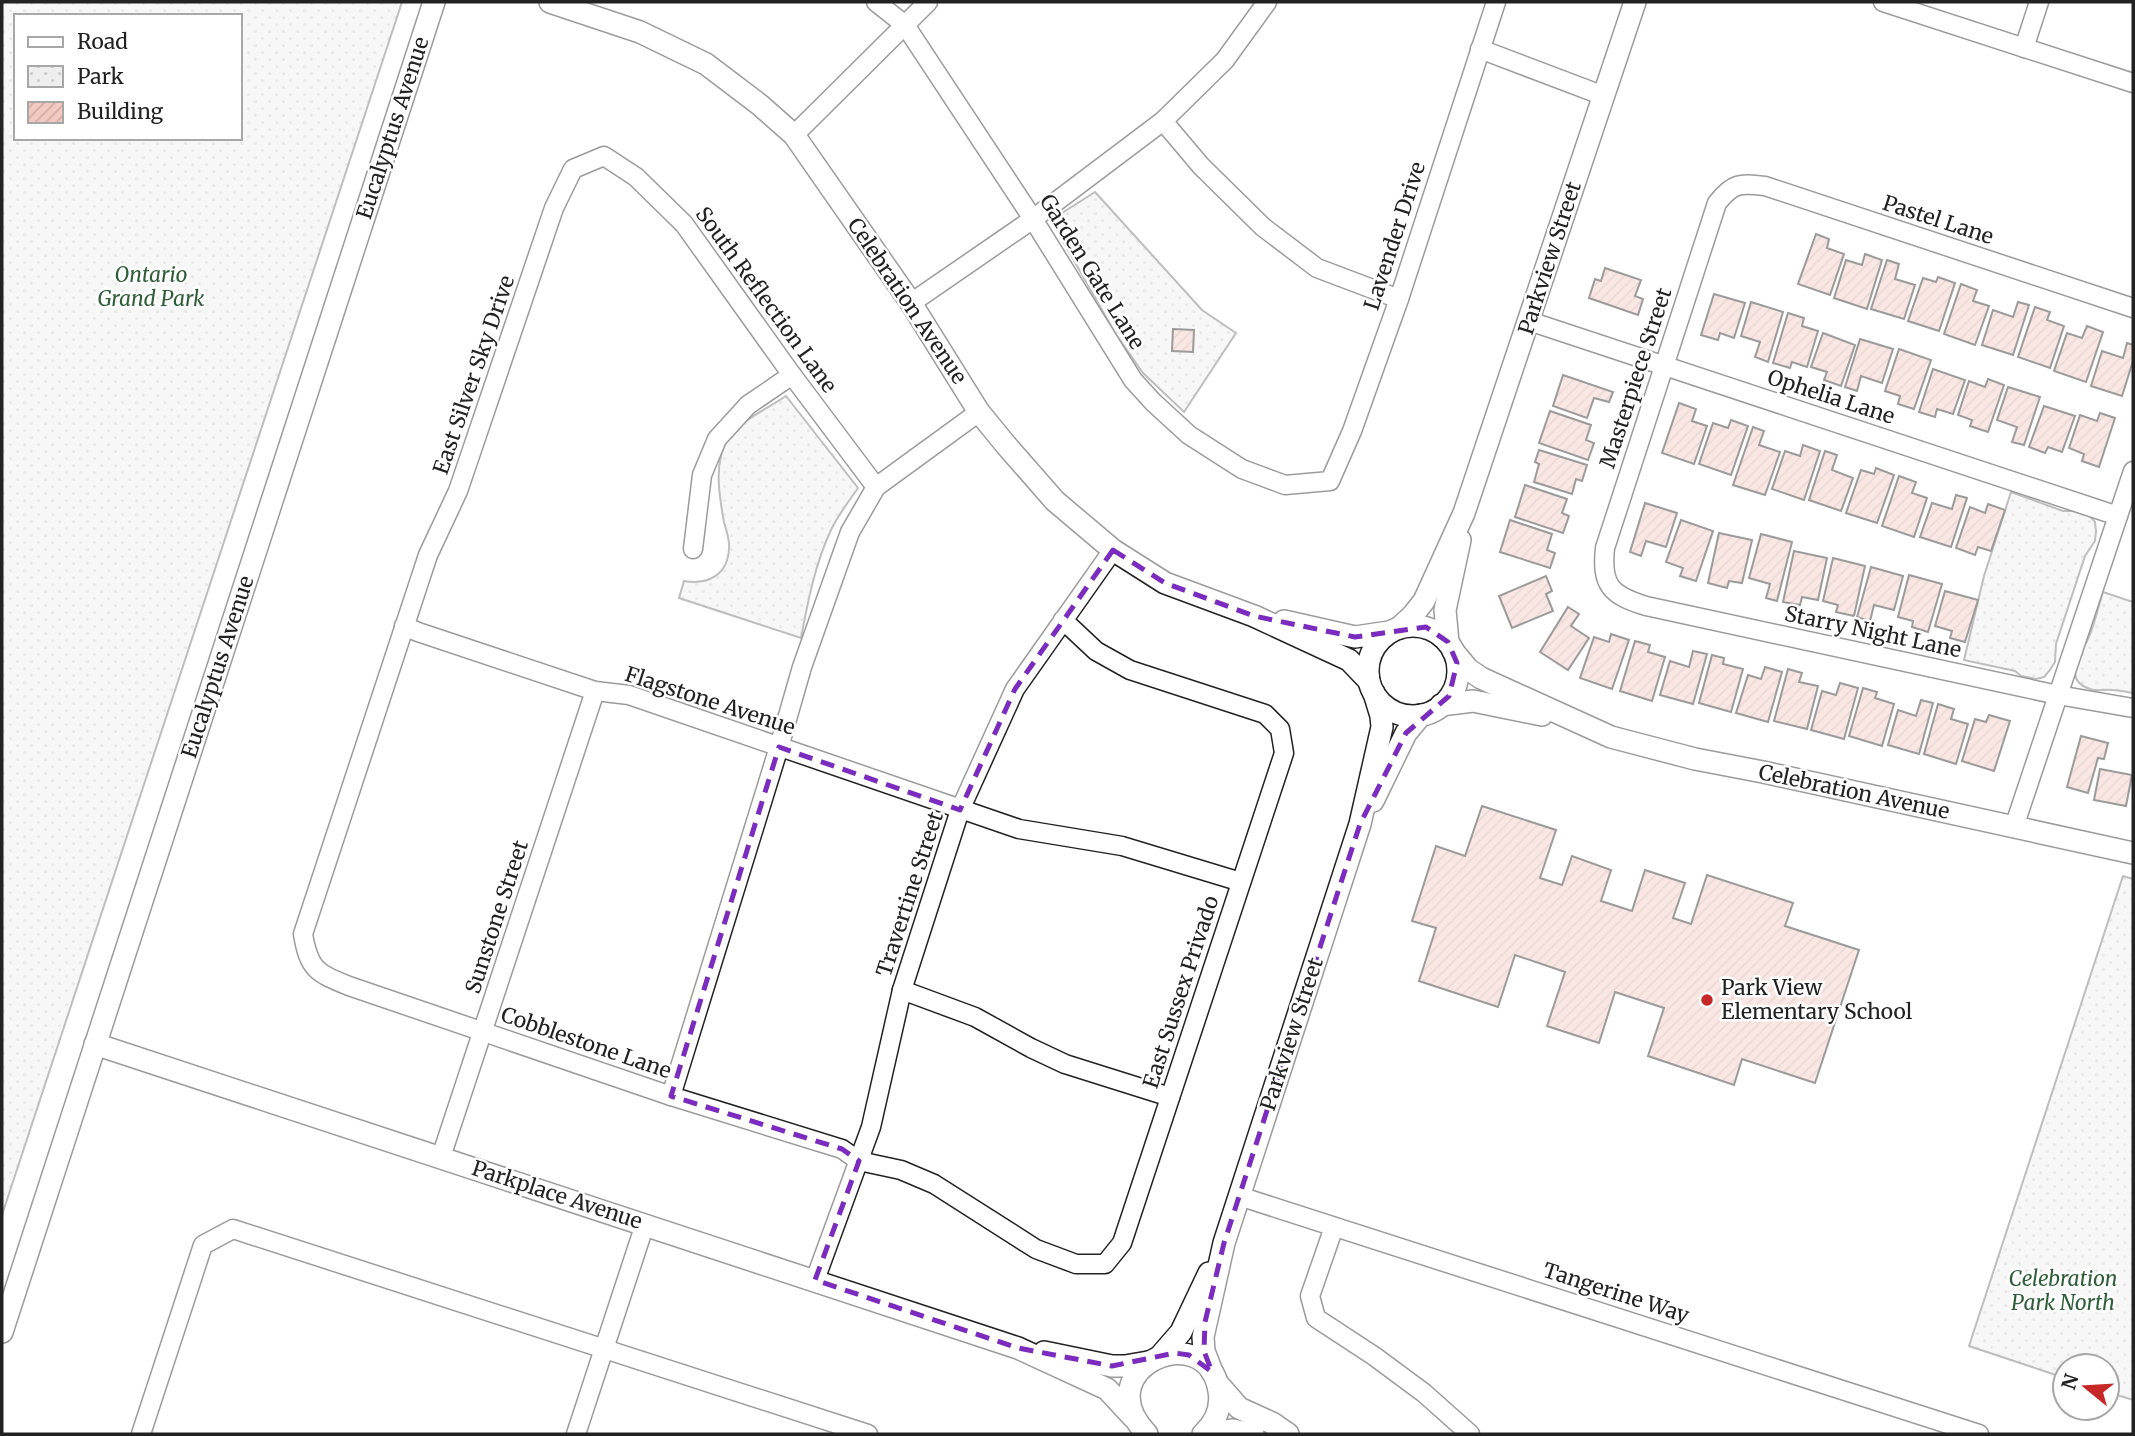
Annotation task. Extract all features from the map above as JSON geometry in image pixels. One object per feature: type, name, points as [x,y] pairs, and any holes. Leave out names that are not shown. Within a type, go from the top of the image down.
[{"type":"street","name":"Eucalyptus Avenue","points":[[2,1332],[434,2]]},
{"type":"street","name":"Celebration Avenue","points":[[550,2],[640,32],[706,64],[794,135],[911,303],[979,412],[1055,501],[1113,550],[1165,583],[1254,616],[1349,660],[1371,687]]},
{"type":"street","name":"Garden Gate Lane","points":[[876,2],[905,24],[1133,380],[1189,436],[1242,469],[1285,485],[1330,481]]},
{"type":"street","points":[[794,135],[928,2]]},
{"type":"street","points":[[911,303],[1032,219],[1163,121],[1225,60],[1267,2]]},
{"type":"street","name":"Lavender Drive","points":[[1330,481],[1352,430],[1399,299],[1496,2]]},
{"type":"street","name":"Parkview Street","points":[[1394,630],[1413,615],[1424,601],[1464,513],[1635,2]]},
{"type":"street","points":[[1883,2],[2133,83]]},
{"type":"street","points":[[2024,48],[2039,2]]},
{"type":"street","points":[[1480,49],[1604,96]]},
{"type":"street","points":[[1163,121],[1201,166],[1263,228],[1317,268],[1399,299]]},
{"type":"street","name":"South Reflection Lane","points":[[604,156],[636,177],[684,224],[876,487]]},
{"type":"street","name":"East Silver Sky Drive","points":[[307,956],[303,934],[404,626],[428,555],[458,491],[554,208],[573,169],[604,156]]},
{"type":"street","name":"Pastel Lane","points":[[1728,189],[1746,184],[1765,186],[2133,308]]},
{"type":"street","name":"Masterpiece Street","points":[[1609,585],[1603,568],[1605,548],[1717,203],[1728,189]]},
{"type":"street","name":"Ophelia Lane","points":[[1529,321],[2118,516]]},
{"type":"street","points":[[693,550],[702,475],[718,439],[748,405],[793,375]]},
{"type":"street","points":[[671,1096],[802,667],[850,532],[876,487],[979,412]]},
{"type":"street","points":[[2014,827],[2133,471]]},
{"type":"street","name":"Parkview Street","points":[[1451,647],[1445,618],[1447,594],[1454,573],[1464,513]]},
{"type":"street","name":"Travertine Street","points":[[815,1280],[871,1127],[902,990],[960,810],[1015,688],[1113,550]]},
{"type":"street","name":"Starry Night Lane","points":[[1609,585],[1623,599],[1646,606],[2058,695],[2133,708]]},
{"type":"street","name":"Celebration Avenue","points":[[1254,616],[1355,637],[1394,630]]},
{"type":"street","name":"East Sussex Privado","points":[[1063,620],[1096,651],[1130,670],[1265,714],[1280,729],[1284,753],[1122,1243],[1105,1264]]},
{"type":"street","points":[[1412,625],[1426,627],[1438,633],[1451,647],[1457,663],[1455,686],[1441,705],[1432,711],[1410,715],[1389,709],[1371,687],[1368,667],[1371,654],[1378,642],[1394,630],[1412,625]]},
{"type":"street","name":"Flagstone Avenue","points":[[404,626],[595,691],[629,695],[1019,829],[1122,846],[1241,882]]},
{"type":"street","name":"Celebration Avenue","points":[[1451,647],[1468,670],[1480,678],[1611,737],[1695,760],[1763,772],[2133,853]]},
{"type":"street","name":"Parkview Street","points":[[1224,1243],[1360,824],[1382,727],[1371,687]]},
{"type":"street","name":"Sunstone Street","points":[[441,1157],[595,691]]},
{"type":"street","name":"Celebration Avenue","points":[[1441,705],[1473,701],[1578,723]]},
{"type":"street","name":"Parkview Street","points":[[1360,824],[1397,749],[1421,715]]},
{"type":"street","name":"Cobblestone Lane","points":[[307,956],[322,975],[349,986],[671,1096],[842,1149],[859,1161],[901,1170],[934,1184],[1035,1249],[1076,1264],[1105,1264]]},
{"type":"street","points":[[902,990],[975,1017],[1066,1064],[1170,1097]]},
{"type":"street","name":"Parkplace Avenue","points":[[95,1044],[1018,1348],[1107,1389],[1140,1428]]},
{"type":"street","name":"Tangerine Way","points":[[1239,1196],[1979,1434]]},
{"type":"street","points":[[576,1434],[646,1224]]},
{"type":"street","points":[[1334,1227],[1310,1296],[1316,1318],[1404,1378],[1470,1434]]},
{"type":"street","points":[[141,1434],[203,1245],[233,1229],[869,1434]]},
{"type":"street","points":[[1140,1428],[1130,1405],[1133,1381],[1139,1370],[1181,1332],[1224,1243]]},
{"type":"street","points":[[1204,1434],[1219,1411],[1220,1398],[1204,1350],[1203,1337],[1224,1243]]},
{"type":"street","name":"Parkplace Avenue","points":[[1018,1348],[1112,1366],[1125,1366],[1175,1353],[1189,1355],[1202,1362],[1215,1378]]},
{"type":"street","points":[[1215,1378],[1239,1408],[1272,1423],[1288,1434]]},
{"type":"street","points":[[1204,1434],[1233,1430],[1253,1434]]},
{"type":"highlighted area","points":[[1113,550],[1165,583],[1254,616],[1355,637],[1426,627],[1448,642],[1457,663],[1449,696],[1406,733],[1360,824],[1224,1243],[1205,1322],[1204,1351],[1212,1372],[1189,1355],[1175,1353],[1112,1366],[1018,1348],[815,1280],[859,1161],[842,1149],[671,1096],[779,747],[960,810],[1015,689]]},
{"type":"green space","name":"Ontario Grand Park","points":[[2,2],[402,2],[2,1215]]},
{"type":"green space","points":[[1095,192],[1202,310],[1236,333],[1184,412],[1143,373],[1115,333],[1051,220]]},
{"type":"green space","points":[[786,396],[858,488],[825,543],[801,638],[679,598],[684,581],[701,581],[715,576],[721,571],[728,557],[729,542],[719,490],[719,467],[724,446],[740,425]]},
{"type":"green space","points":[[2011,492],[2063,511],[2082,511],[2095,522],[2095,541],[2085,556],[2056,644],[2055,662],[2044,677],[2036,679],[2021,676],[2015,671],[1964,660],[1984,576]]},
{"type":"green space","points":[[2103,592],[2133,602],[2133,693],[2093,690],[2077,680],[2075,673],[2078,659],[2090,633]]},
{"type":"green space","name":"Celebration Park North","points":[[2123,876],[2133,879],[2133,1400],[2121,1396],[2121,1352],[2051,1352],[2051,1373],[1969,1346]]},
{"type":"building","points":[[1816,234],[1829,239],[1827,248],[1844,254],[1830,295],[1798,284]]},
{"type":"building","points":[[1865,254],[1882,260],[1867,309],[1834,298],[1846,260],[1862,265]]},
{"type":"building","points":[[1887,260],[1899,264],[1895,279],[1915,285],[1904,319],[1871,309]]},
{"type":"building","points":[[1605,268],[1641,280],[1635,296],[1643,299],[1638,315],[1589,298],[1595,279],[1601,281]]},
{"type":"building","points":[[1938,277],[1955,283],[1939,331],[1908,321],[1923,278],[1936,282]]},
{"type":"building","points":[[1961,284],[1977,290],[1973,301],[1989,306],[1975,345],[1944,334]]},
{"type":"building","points":[[1714,294],[1745,303],[1734,338],[1720,333],[1718,340],[1701,335]]},
{"type":"building","points":[[1751,302],[1783,312],[1768,362],[1755,357],[1760,342],[1741,336]]},
{"type":"building","points":[[2018,302],[2029,305],[2013,355],[1982,345],[1993,310],[2013,317]]},
{"type":"building","points":[[2035,307],[2050,312],[2047,320],[2064,326],[2050,368],[2018,357]]},
{"type":"building","points":[[1788,313],[1804,318],[1802,326],[1818,331],[1807,367],[1792,362],[1790,368],[1773,363]]},
{"type":"building","points":[[2087,326],[2103,332],[2086,382],[2054,371],[2067,333],[2082,338]]},
{"type":"building","points":[[1173,329],[1194,330],[1193,352],[1172,351]]},
{"type":"building","points":[[1823,333],[1855,345],[1841,386],[1824,380],[1827,372],[1811,367]]},
{"type":"building","points":[[1860,339],[1893,349],[1882,383],[1861,376],[1857,391],[1845,387]]},
{"type":"building","points":[[2127,343],[2133,345],[2133,361],[2122,396],[2091,386],[2102,351],[2123,358]]},
{"type":"building","points":[[1899,349],[1931,360],[1914,409],[1898,404],[1900,396],[1885,391]]},
{"type":"building","points":[[1933,369],[1965,380],[1953,414],[1937,409],[1935,417],[1919,412]]},
{"type":"building","points":[[1563,375],[1613,392],[1609,402],[1594,398],[1587,418],[1553,406]]},
{"type":"building","points":[[1988,379],[2004,385],[1988,432],[1970,426],[1972,420],[1958,415],[1969,381],[1985,387]]},
{"type":"building","points":[[2008,387],[2040,397],[2024,445],[2012,442],[2017,427],[1997,420]]},
{"type":"building","points":[[1679,403],[1696,409],[1692,421],[1707,426],[1694,464],[1662,453]]},
{"type":"building","points":[[2044,406],[2075,416],[2062,452],[2048,447],[2045,453],[2029,447]]},
{"type":"building","points":[[1550,411],[1591,425],[1586,440],[1594,443],[1588,460],[1539,443]]},
{"type":"building","points":[[2100,413],[2115,418],[2099,467],[2082,461],[2084,454],[2069,448],[2080,415],[2097,421]]},
{"type":"building","points":[[1731,420],[1748,426],[1731,475],[1699,464],[1713,423],[1728,428]]},
{"type":"building","points":[[1753,427],[1764,431],[1759,445],[1780,452],[1765,495],[1733,485]]},
{"type":"building","points":[[1803,445],[1820,451],[1804,500],[1772,489],[1785,451],[1800,456]]},
{"type":"building","points":[[1539,450],[1587,465],[1582,481],[1576,479],[1572,494],[1534,482],[1539,464],[1535,462]]},
{"type":"building","points":[[1825,451],[1837,455],[1832,470],[1853,478],[1841,511],[1809,500]]},
{"type":"building","points":[[1876,468],[1894,475],[1877,523],[1846,513],[1861,470],[1874,474]]},
{"type":"building","points":[[1899,476],[1916,482],[1912,493],[1927,498],[1914,537],[1882,526]]},
{"type":"building","points":[[1525,485],[1567,499],[1562,513],[1569,516],[1563,533],[1515,517]]},
{"type":"building","points":[[1956,495],[1967,498],[1951,547],[1920,537],[1932,503],[1952,509]]},
{"type":"building","points":[[1645,503],[1677,513],[1666,547],[1646,541],[1641,556],[1630,552]]},
{"type":"building","points":[[1988,504],[2005,510],[1991,551],[1978,547],[1975,555],[1956,548],[1970,507],[1985,513]]},
{"type":"building","points":[[1510,520],[1552,534],[1547,550],[1555,553],[1550,568],[1500,552]]},
{"type":"building","points":[[1681,520],[1713,531],[1696,581],[1680,576],[1683,568],[1666,562]]},
{"type":"building","points":[[1719,533],[1752,540],[1742,583],[1729,581],[1727,588],[1708,583]]},
{"type":"building","points":[[1761,534],[1792,542],[1777,601],[1766,598],[1770,584],[1749,578]]},
{"type":"building","points":[[1794,551],[1827,558],[1818,600],[1802,597],[1800,605],[1783,602]]},
{"type":"building","points":[[1833,558],[1865,566],[1854,616],[1836,612],[1838,605],[1823,601]]},
{"type":"building","points":[[1871,567],[1903,576],[1894,610],[1874,605],[1870,621],[1857,617]]},
{"type":"building","points":[[1909,575],[1942,584],[1928,632],[1912,627],[1913,621],[1898,617]]},
{"type":"building","points":[[1546,576],[1552,591],[1546,594],[1553,611],[1512,628],[1499,596]]},
{"type":"building","points":[[1945,591],[1978,600],[1965,642],[1950,638],[1952,631],[1935,626]]},
{"type":"building","points":[[1568,607],[1579,614],[1571,626],[1589,638],[1568,670],[1540,652]]},
{"type":"building","points":[[1611,634],[1629,640],[1612,689],[1580,678],[1594,637],[1609,642]]},
{"type":"building","points":[[1635,641],[1650,645],[1648,652],[1665,657],[1652,701],[1620,691]]},
{"type":"building","points":[[1693,651],[1707,654],[1693,704],[1660,695],[1670,661],[1689,667]]},
{"type":"building","points":[[1712,655],[1724,658],[1723,664],[1743,669],[1731,712],[1699,703]]},
{"type":"building","points":[[1765,667],[1782,672],[1768,722],[1736,713],[1748,675],[1761,679]]},
{"type":"building","points":[[1788,669],[1802,673],[1799,682],[1818,686],[1807,729],[1774,721]]},
{"type":"building","points":[[1840,683],[1858,688],[1844,739],[1811,730],[1822,691],[1836,695]]},
{"type":"building","points":[[1863,688],[1877,692],[1875,698],[1894,704],[1882,746],[1849,736]]},
{"type":"building","points":[[1921,700],[1933,703],[1919,754],[1888,745],[1898,710],[1916,716]]},
{"type":"building","points":[[1938,704],[1954,709],[1951,719],[1968,724],[1956,764],[1924,754]]},
{"type":"building","points":[[1989,715],[2010,721],[1994,771],[1962,761],[1975,719],[1986,722]]},
{"type":"building","points":[[2081,736],[2108,743],[2104,759],[2098,758],[2088,793],[2067,787]]},
{"type":"building","points":[[2100,769],[2132,775],[2126,806],[2094,800]]},
{"type":"building","points":[[1482,806],[1556,830],[1540,878],[1562,885],[1572,856],[1611,870],[1601,901],[1632,911],[1645,870],[1685,883],[1673,918],[1691,924],[1707,875],[1793,903],[1785,926],[1859,950],[1815,1083],[1742,1059],[1734,1085],[1648,1056],[1664,1008],[1615,992],[1599,1043],[1547,1026],[1565,972],[1515,955],[1498,1007],[1419,981],[1436,928],[1412,921],[1436,846],[1465,856]]},
{"type":"place","name":"Park View Elementary School","points":[[1707,1000]]}]
